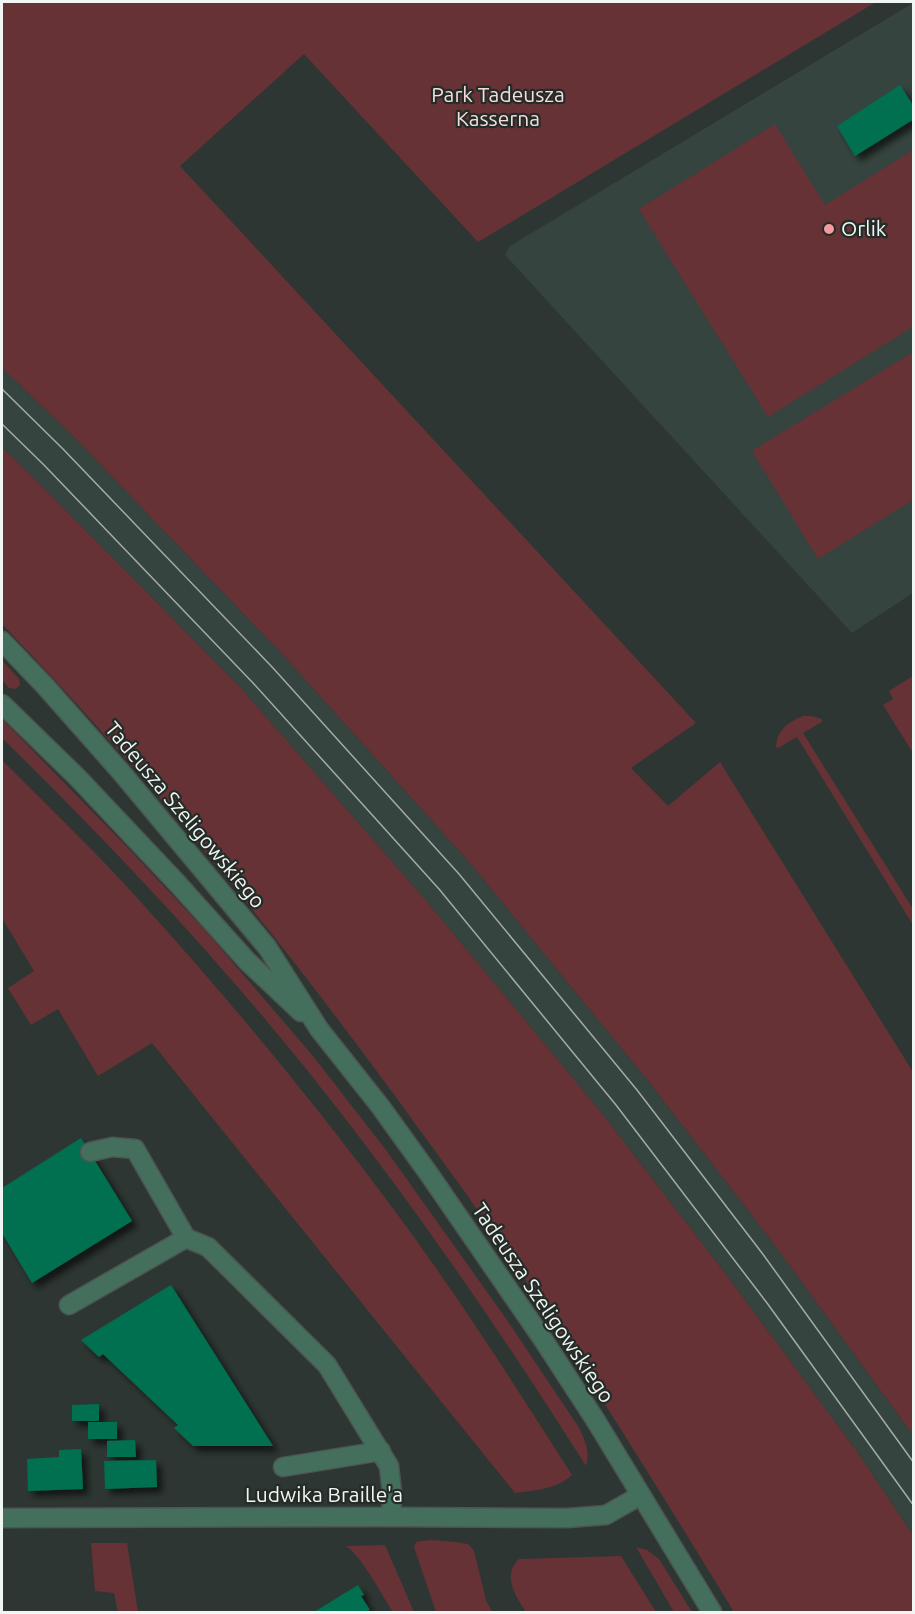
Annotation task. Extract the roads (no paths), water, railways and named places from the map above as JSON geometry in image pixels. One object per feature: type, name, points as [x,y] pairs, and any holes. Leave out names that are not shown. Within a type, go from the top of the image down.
[{"type":"street","name":"Tadeusza Szeligowskiego","points":[[2,641],[121,772],[267,947],[319,1029],[386,1114],[544,1341],[712,1612]]},
{"type":"street","name":"Tadeusza Szeligowskiego","points":[[2,704],[77,777],[247,961],[319,1029]]},
{"type":"street","points":[[90,1152],[112,1148],[135,1149],[186,1238],[208,1247],[327,1365],[389,1466],[392,1493],[391,1517]]},
{"type":"street","points":[[69,1305],[186,1238]]},
{"type":"street","points":[[283,1467],[381,1451]]},
{"type":"street","name":"Ludwika Braille'a","points":[[2,1518],[568,1518],[606,1515],[641,1495]]},
{"type":"tram line","points":[[2,389],[63,449],[273,668],[459,874],[637,1090],[762,1253],[914,1463]]},
{"type":"tram line","points":[[2,424],[254,684],[439,889],[616,1105],[767,1303],[914,1506]]},
{"type":"place","name":"Orlik","points":[[829,229]]},
{"type":"park label","name":"Park Tadeusza Kasserna","points":[[498,107]]}]
